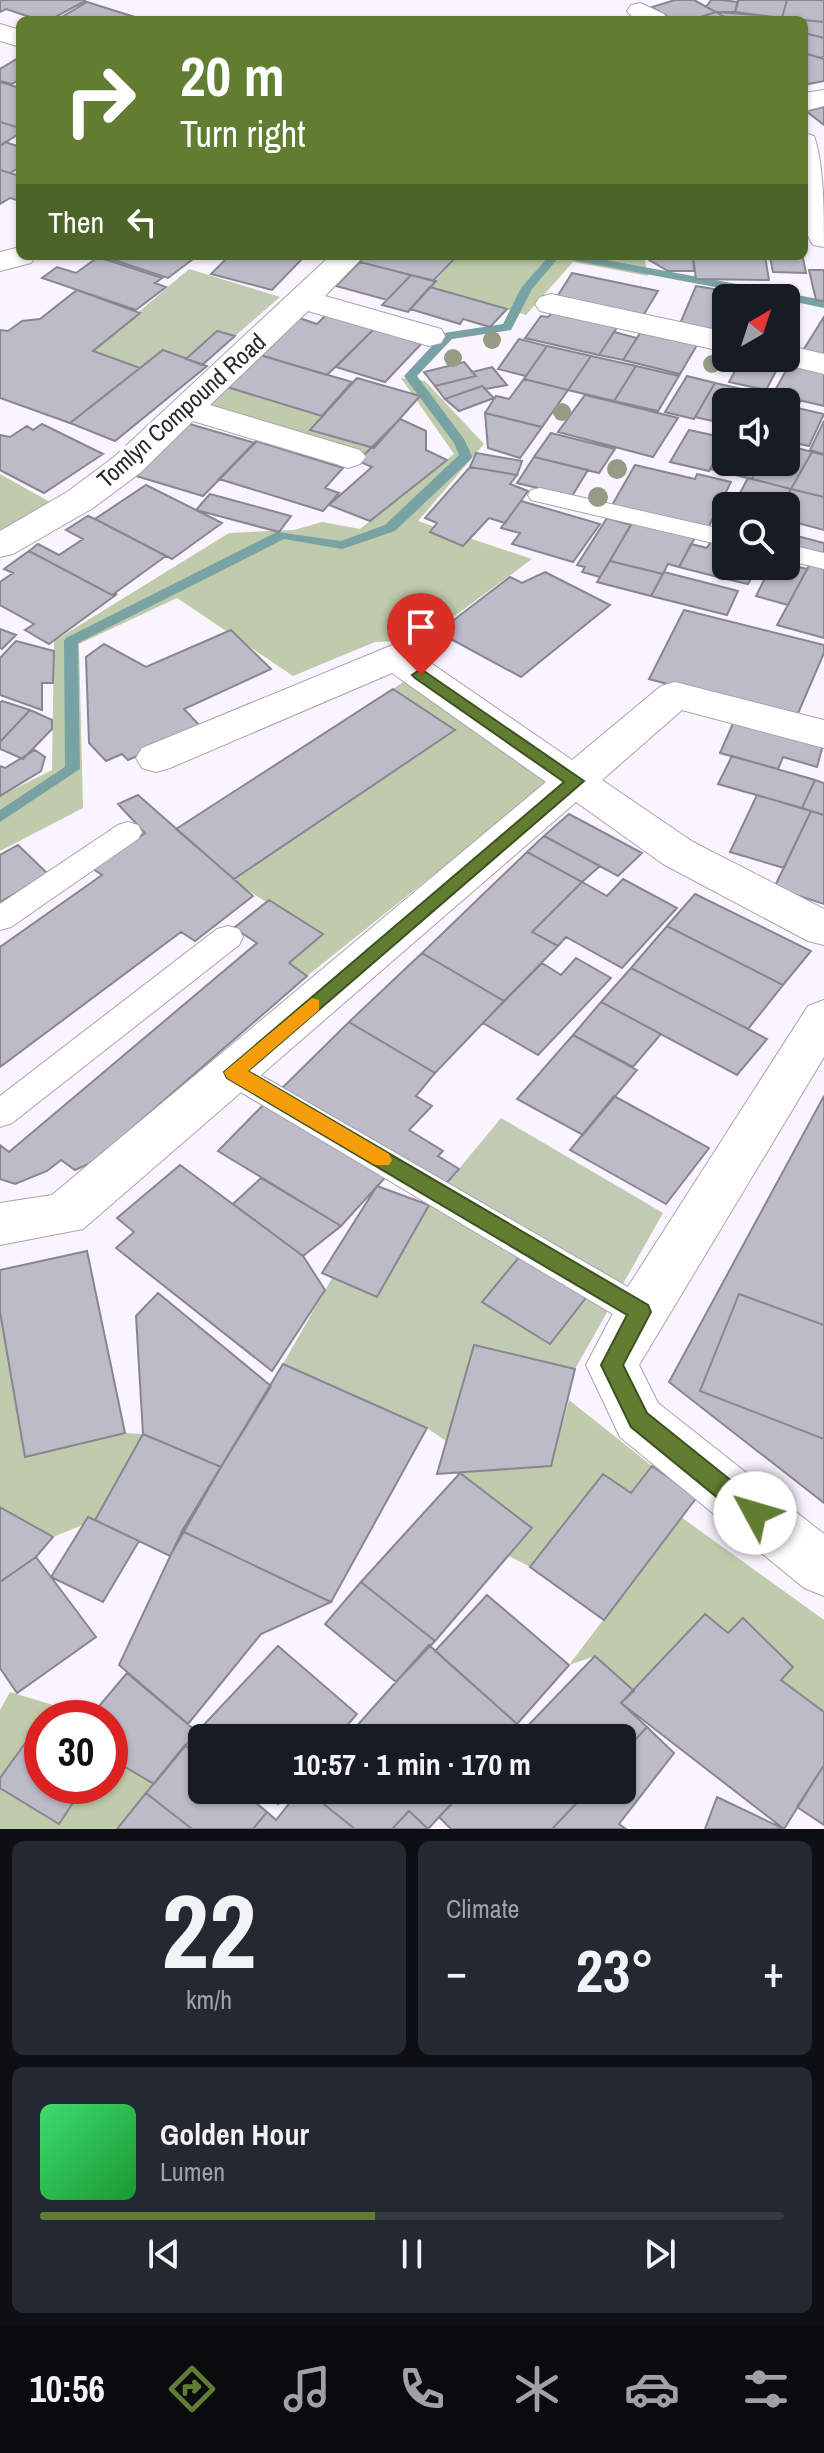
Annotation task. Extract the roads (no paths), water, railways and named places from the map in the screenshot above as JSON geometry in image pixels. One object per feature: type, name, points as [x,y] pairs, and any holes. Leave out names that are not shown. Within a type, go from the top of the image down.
[{"type":"street","points":[[808,161],[824,238]]},
{"type":"street","name":"Tomlyn Compound Road","points":[[0,546],[80,500],[127,465],[344,260]]},
{"type":"street","points":[[301,299],[429,336]]},
{"type":"street","points":[[551,304],[712,339]]},
{"type":"street","points":[[800,358],[824,364]]},
{"type":"street","points":[[188,409],[348,457]]},
{"type":"street","points":[[156,758],[395,657],[678,853],[824,929]]},
{"type":"street","points":[[0,1224],[65,1214],[675,695],[824,734]]},
{"type":"street","points":[[824,1018],[640,1312],[612,1365],[639,1420],[824,1569]]},
{"type":"lane","points":[[540,495],[712,535]]},
{"type":"lane","points":[[800,555],[824,561]]},
{"type":"lane","points":[[0,919],[128,832]]},
{"type":"lane","points":[[0,1114],[228,937]]},
{"type":"lane","points":[[233,1072],[640,1312]]},
{"type":"waterway","points":[[0,817],[73,769],[71,641],[282,535],[342,545],[390,528],[466,456],[460,442],[410,376],[448,336],[507,327],[527,288],[552,260]]},
{"type":"waterway","points":[[588,260],[824,304]]}]
